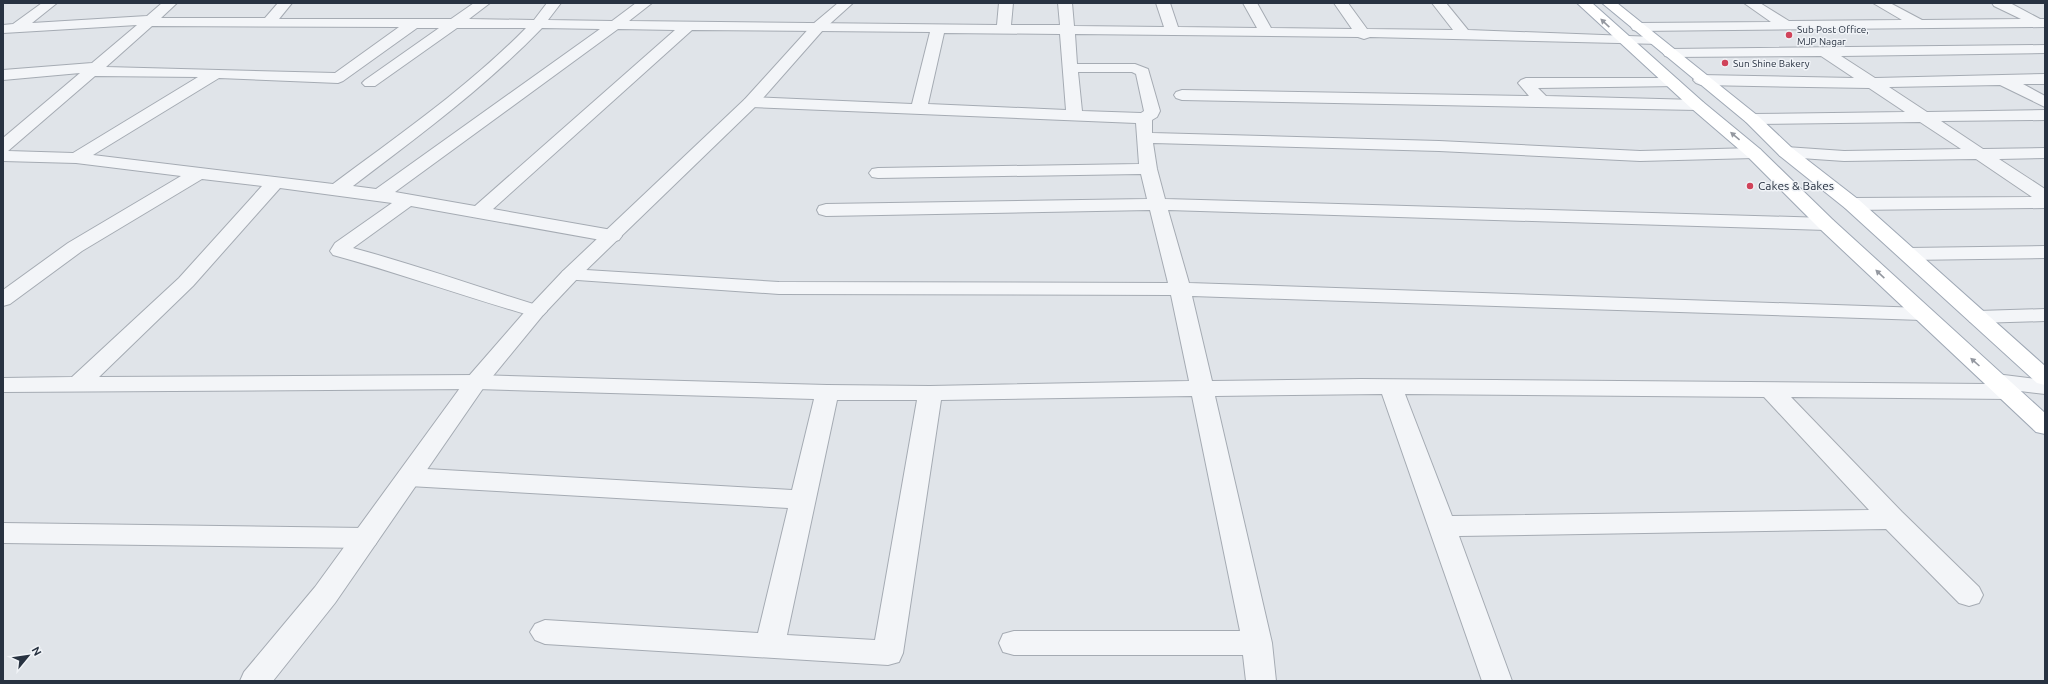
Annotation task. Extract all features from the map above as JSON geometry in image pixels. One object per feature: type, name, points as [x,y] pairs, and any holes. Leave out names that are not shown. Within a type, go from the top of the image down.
[{"type":"main road","points":[[1584,3],[1672,83],[1754,153],[1826,224],[2045,426]]},
{"type":"main road","points":[[1609,3],[1701,80],[1752,119],[1786,152],[1852,204],[2045,378]]},
{"type":"street","points":[[10,28],[50,3]]},
{"type":"street","points":[[3,147],[96,69],[170,3]]},
{"type":"street","points":[[269,22],[285,3]]},
{"type":"street","points":[[370,83],[483,3]]},
{"type":"street","points":[[335,191],[460,97],[505,58],[538,24],[554,3]]},
{"type":"street","points":[[380,195],[645,3]]},
{"type":"street","points":[[263,679],[325,595],[476,382],[536,311],[570,275],[751,102],[818,27],[846,3]]},
{"type":"street","points":[[1004,29],[1006,3]]},
{"type":"street","points":[[1065,3],[1074,116]]},
{"type":"street","points":[[1163,3],[1173,31]]},
{"type":"street","points":[[1250,3],[1267,33]]},
{"type":"street","points":[[1342,3],[1364,35]]},
{"type":"street","points":[[1439,3],[1464,34]]},
{"type":"street","points":[[1751,3],[2045,197]]},
{"type":"street","points":[[1880,3],[1918,23],[2002,80],[2045,102]]},
{"type":"street","points":[[1999,3],[2043,24]]},
{"type":"street","points":[[10,28],[151,21],[451,25],[618,24],[1364,35],[1464,34],[1655,42]]},
{"type":"street","points":[[1638,27],[1918,23],[2043,24]]},
{"type":"street","points":[[3,75],[96,69],[338,78],[413,24]]},
{"type":"street","points":[[479,212],[689,25]]},
{"type":"street","points":[[920,109],[938,29]]},
{"type":"street","points":[[1670,53],[2045,49]]},
{"type":"street","points":[[751,102],[1074,116],[1144,118],[1151,114],[1152,111],[1143,72],[1135,68],[1070,68]]},
{"type":"street","points":[[76,158],[216,73]]},
{"type":"street","points":[[1701,80],[1872,83],[2045,79]]},
{"type":"street","points":[[1541,101],[1526,83],[1672,83]]},
{"type":"street","points":[[1182,95],[1697,105]]},
{"type":"street","points":[[1752,119],[1926,118],[2045,115]]},
{"type":"street","points":[[1144,118],[1144,138],[1148,169],[1180,290],[1202,389],[1257,643],[1261,681]]},
{"type":"street","points":[[1144,138],[1438,146],[1640,156],[1754,153]]},
{"type":"street","points":[[1786,152],[1844,156],[2045,153]]},
{"type":"street","points":[[3,156],[76,158],[335,191],[380,195],[612,236]]},
{"type":"street","points":[[878,173],[1148,169]]},
{"type":"street","points":[[3,300],[75,247],[199,173]]},
{"type":"street","points":[[77,385],[186,282],[275,183]]},
{"type":"street","points":[[408,200],[342,247],[340,251],[385,263],[458,288],[536,311]]},
{"type":"street","points":[[1852,204],[2045,202]]},
{"type":"street","points":[[826,210],[1157,204],[1826,224]]},
{"type":"street","points":[[1908,254],[2045,252]]},
{"type":"street","points":[[570,275],[779,288],[1180,290],[1922,314]]},
{"type":"street","points":[[1978,317],[2045,315]]},
{"type":"street","points":[[3,385],[476,382],[827,392],[930,393],[1361,386],[1770,389],[2045,387]]},
{"type":"street","points":[[1391,387],[1497,681]]},
{"type":"street","points":[[1770,389],[1893,519],[1969,595]]},
{"type":"street","points":[[770,646],[801,500],[827,392]]},
{"type":"street","points":[[545,632],[888,653],[930,393]]},
{"type":"street","points":[[409,477],[801,500]]},
{"type":"street","points":[[1442,526],[1893,519]]},
{"type":"street","points":[[3,533],[365,538]]},
{"type":"street","points":[[1014,643],[1257,643]]},
{"type":"place","name":"Sub Post Office, MJP Nagar","points":[[1789,35]]},
{"type":"place","name":"Sun Shine Bakery","points":[[1725,63]]},
{"type":"place","name":"Cakes & Bakes","points":[[1750,186]]}]
